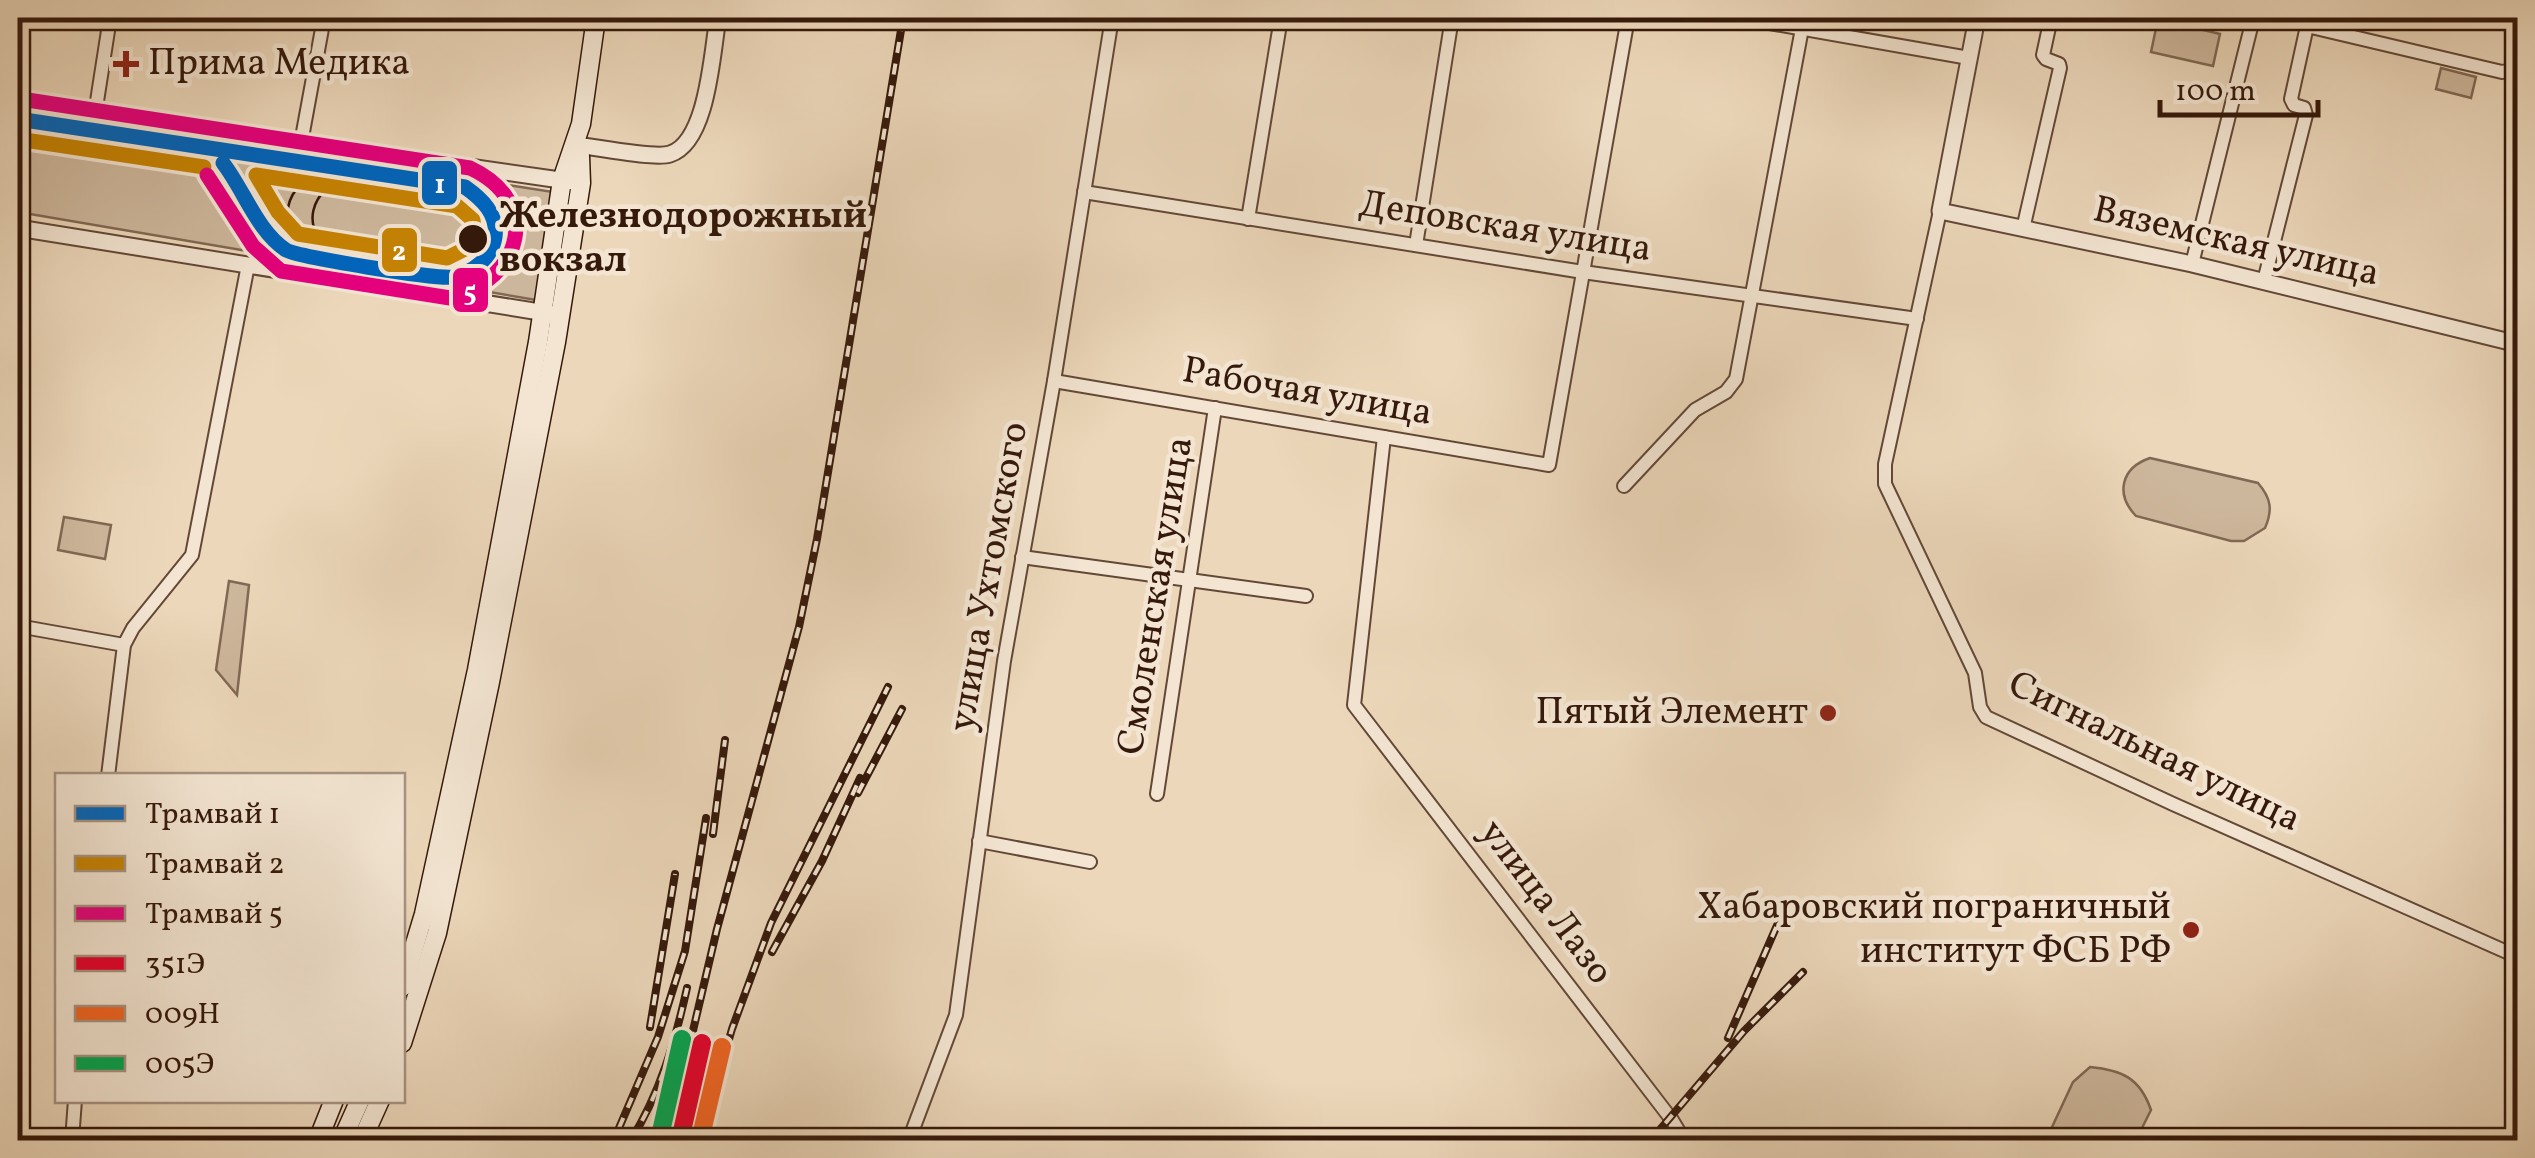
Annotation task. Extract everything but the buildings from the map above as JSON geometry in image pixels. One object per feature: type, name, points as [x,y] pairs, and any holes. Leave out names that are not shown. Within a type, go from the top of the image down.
[{"type":"main road","points":[[405,977],[424,914],[551,314],[596,18]]},
{"type":"main road","points":[[405,1033],[440,920],[490,682],[556,342],[551,314]]},
{"type":"main road","points":[[318,1140],[333,1103]]},
{"type":"main road","points":[[342,1140],[359,1103]]},
{"type":"main road","points":[[362,1140],[379,1103]]},
{"type":"street","points":[[96,114],[110,18]]},
{"type":"street","points":[[301,143],[324,18]]},
{"type":"street","points":[[576,145],[666,155],[688,142],[702,111],[718,18]]},
{"type":"street","name":"улица Ухтомского","points":[[909,1140],[956,1015],[1004,660],[1054,381],[1112,18]]},
{"type":"street","points":[[1248,218],[1282,18]]},
{"type":"street","points":[[1416,245],[1452,18]]},
{"type":"street","points":[[1583,272],[1628,18]]},
{"type":"street","points":[[1741,18],[1803,23],[1969,58]]},
{"type":"street","name":"Сигнальная улица","points":[[1977,18],[1885,464],[1885,484],[1974,673],[1980,707],[1986,717],[2172,804],[2518,957]]},
{"type":"street","points":[[2023,228],[2060,68],[2043,55],[2052,18]]},
{"type":"street","points":[[2192,264],[2253,19],[2247,18]]},
{"type":"street","points":[[1624,486],[1695,410],[1726,392],[1736,379],[1803,23]]},
{"type":"street","points":[[2264,281],[2306,115],[2304,108],[2292,103],[2291,96],[2307,26],[2502,72],[2518,69]]},
{"type":"street","points":[[18,102],[572,182]]},
{"type":"street","name":"Деповская улица","points":[[1084,192],[1583,272],[1917,319]]},
{"type":"street","name":"Вяземская улица","points":[[1940,211],[2192,264],[2518,344]]},
{"type":"street","points":[[18,228],[551,314]]},
{"type":"street","points":[[108,773],[124,645],[133,628],[192,555],[248,265]]},
{"type":"street","name":"Рабочая улица","points":[[1054,381],[1549,465],[1583,272]]},
{"type":"street","name":"Смоленская улица","points":[[1157,794],[1215,408]]},
{"type":"street","name":"улица Лазо","points":[[1384,437],[1354,705],[1522,921],[1684,1140]]},
{"type":"street","points":[[1022,557],[1306,596]]},
{"type":"street","points":[[18,626],[124,645]]},
{"type":"street","points":[[979,841],[1090,862]]},
{"type":"street","points":[[72,1140],[75,1103]]},
{"type":"shaded area","points":[[2158,19],[2220,34],[2213,66],[2151,52]]},
{"type":"shaded area","points":[[2441,68],[2476,77],[2471,98],[2436,89]]},
{"type":"shaded area","points":[[18,109],[553,192],[536,300],[18,212]]},
{"type":"shaded area","points":[[2150,458],[2258,483],[2269,504],[2265,528],[2244,541],[2231,541],[2136,516],[2125,499],[2124,482],[2133,468]]},
{"type":"shaded area","points":[[64,517],[111,525],[105,559],[58,550]]},
{"type":"shaded area","points":[[229,581],[249,585],[237,695],[216,670]]},
{"type":"shaded area","points":[[2090,1067],[2120,1073],[2135,1083],[2147,1099],[2151,1110],[2136,1140],[2046,1140],[2073,1082]]},
{"type":"tram line","name":"5","points":[[21,99],[470,168],[493,183],[508,200],[515,219],[515,239],[508,257],[494,274],[475,288],[450,298],[281,271],[253,246],[207,175]]},
{"type":"tram line","name":"1","points":[[18,119],[465,187],[491,214],[495,229],[493,245],[480,263],[453,277],[397,272],[286,250],[259,221],[223,163]]},
{"type":"tram line","points":[[18,126],[215,157],[242,186],[265,229],[276,241],[293,251],[317,257]]},
{"type":"tram line","name":"2","points":[[18,139],[204,167]]},
{"type":"tram line","points":[[317,257],[293,231],[288,206],[302,184],[331,166]]},
{"type":"tram line","points":[[342,261],[317,235],[313,210],[327,188],[356,169]]},
{"type":"tram line","name":"2","points":[[256,175],[457,206],[473,220],[475,235],[467,248],[447,258],[298,234],[278,212],[256,175]]},
{"type":"tram line","points":[[420,273],[440,269],[455,260],[472,236],[467,207],[457,194],[440,183]]},
{"type":"railway","points":[[670,1128],[717,929],[799,627],[903,18]]},
{"type":"railway","points":[[700,1140],[732,1029],[771,923],[888,687]]},
{"type":"railway","points":[[858,793],[902,709]]},
{"type":"railway","points":[[713,834],[725,740]]},
{"type":"railway","points":[[772,952],[822,861],[860,778]]},
{"type":"railway","points":[[619,1128],[658,1037],[685,951],[706,818]]},
{"type":"railway","points":[[650,1027],[675,874]]},
{"type":"railway","points":[[1728,1038],[1778,923]]},
{"type":"railway","points":[[1651,1140],[1744,1031],[1803,972]]},
{"type":"railway","points":[[631,1140],[665,1067],[687,988]]},
{"type":"railway","points":[[686,1140],[694,1083]]},
{"type":"transit line","name":"005Э","points":[[660,1136],[682,1039]]},
{"type":"transit line","name":"351Э","points":[[680,1140],[702,1043]]},
{"type":"transit line","name":"009Н","points":[[700,1140],[722,1047]]},
{"type":"place","name":"Прима Медика","points":[[126,64]]},
{"type":"place","name":"Железнодорожный вокзал","points":[[473,239]]},
{"type":"place","name":"Пятый Элемент","points":[[1828,713]]},
{"type":"place","name":"Хабаровский пограничный институт ФСБ РФ","points":[[2191,930]]}]
